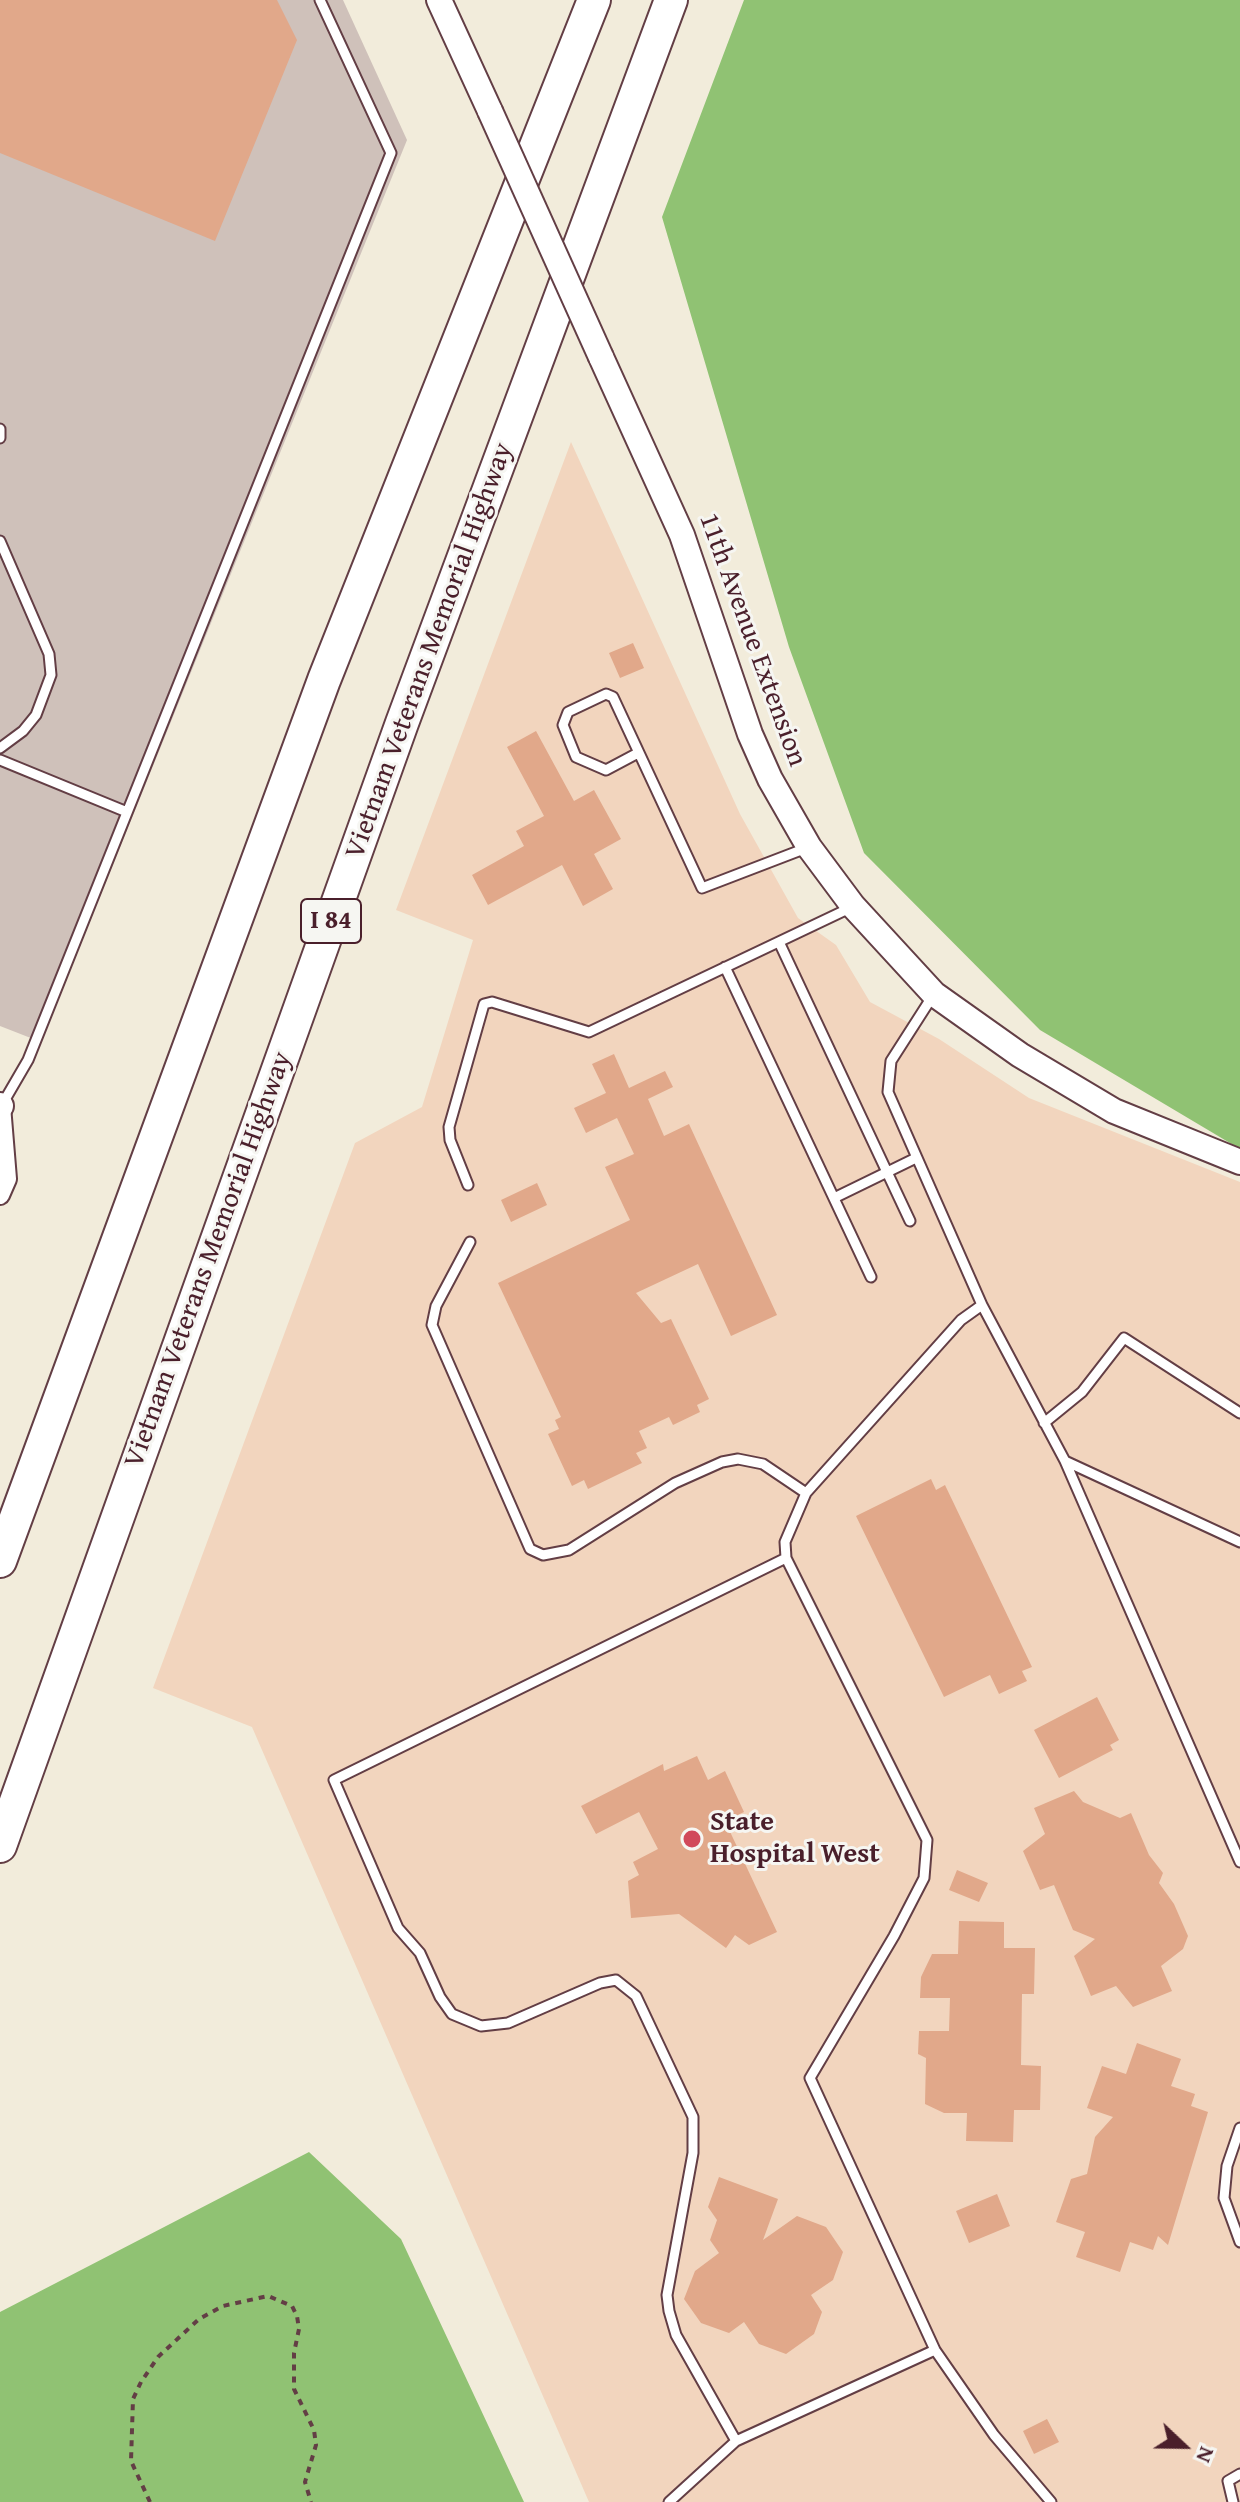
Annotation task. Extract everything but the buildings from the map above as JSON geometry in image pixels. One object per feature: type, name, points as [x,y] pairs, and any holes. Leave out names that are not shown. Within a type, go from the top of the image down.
[{"type":"highway","points":[[0,1561],[324,680],[594,0]]},
{"type":"highway","name":"Vietnam Veterans Memorial Highway","points":[[0,1846],[402,723],[671,0]]},
{"type":"street","name":"11th Avenue Extension","points":[[439,0],[682,535],[750,734],[770,779],[809,847],[853,906],[934,994],[1020,1055],[1114,1111],[1240,1162]]},
{"type":"street","points":[[0,1105],[7,1179],[0,1195]]},
{"type":"lane","points":[[0,1105],[28,1060],[391,153],[320,0]]},
{"type":"lane","points":[[0,429],[0,438]]},
{"type":"lane","points":[[0,541],[49,654],[51,675],[36,715],[23,731],[0,748]]},
{"type":"lane","points":[[638,753],[606,770],[576,757],[563,725],[568,712],[606,694],[613,697],[702,888],[809,847]]},
{"type":"lane","points":[[0,760],[127,812]]},
{"type":"lane","points":[[468,1185],[450,1140],[449,1127],[484,1004],[492,1002],[589,1032],[853,906]]},
{"type":"lane","points":[[779,942],[910,1221]]},
{"type":"lane","points":[[725,967],[871,1277]]},
{"type":"lane","points":[[934,994],[891,1061],[887,1077],[892,1106],[982,1305],[1065,1461],[1240,1862]]},
{"type":"lane","points":[[834,1198],[916,1158]]},
{"type":"lane","points":[[470,1242],[436,1306],[432,1325],[530,1549],[543,1555],[569,1550],[675,1483],[722,1462],[738,1459],[763,1464],[806,1493]]},
{"type":"lane","points":[[982,1305],[961,1320],[806,1493],[785,1542],[786,1558],[927,1840],[924,1878],[894,1936],[810,2078],[935,2350],[994,2435],[1051,2502]]},
{"type":"lane","points":[[1044,1423],[1082,1392],[1124,1338],[1240,1413]]},
{"type":"lane","points":[[1065,1461],[1240,1542]]},
{"type":"lane","points":[[736,2441],[676,2335],[669,2311],[667,2295],[693,2153],[693,2117],[636,1996],[616,1980],[600,1983],[508,2023],[481,2026],[452,2014],[440,1997],[420,1953],[398,1928],[334,1780],[786,1558]]},
{"type":"lane","points":[[1240,2128],[1227,2166],[1224,2198],[1240,2242]]},
{"type":"lane","points":[[669,2502],[736,2441],[935,2350]]},
{"type":"lane","points":[[1233,2502],[1228,2481],[1240,2474]]},
{"type":"path","points":[[150,2502],[131,2461],[133,2399],[141,2382],[158,2357],[199,2319],[223,2306],[268,2296],[292,2306],[297,2316],[299,2329],[294,2353],[294,2389],[314,2430],[316,2445],[305,2482],[311,2502]]},
{"type":"shaded area","points":[[0,0],[343,0],[407,140],[41,1042],[0,1026]]},
{"type":"shaded area","points":[[571,442],[740,814],[798,918],[836,945],[870,1002],[939,1039],[1029,1098],[1240,1182],[1240,2502],[589,2502],[252,1727],[153,1688],[355,1143],[422,1107],[473,940],[396,910]]},
{"type":"green space","points":[[744,0],[1240,0],[1240,1149],[1040,1030],[864,853],[789,647],[662,217]]},
{"type":"green space","points":[[309,2152],[401,2239],[524,2502],[0,2502],[0,2312]]},
{"type":"place","name":"State Hospital West","points":[[692,1839]]}]
